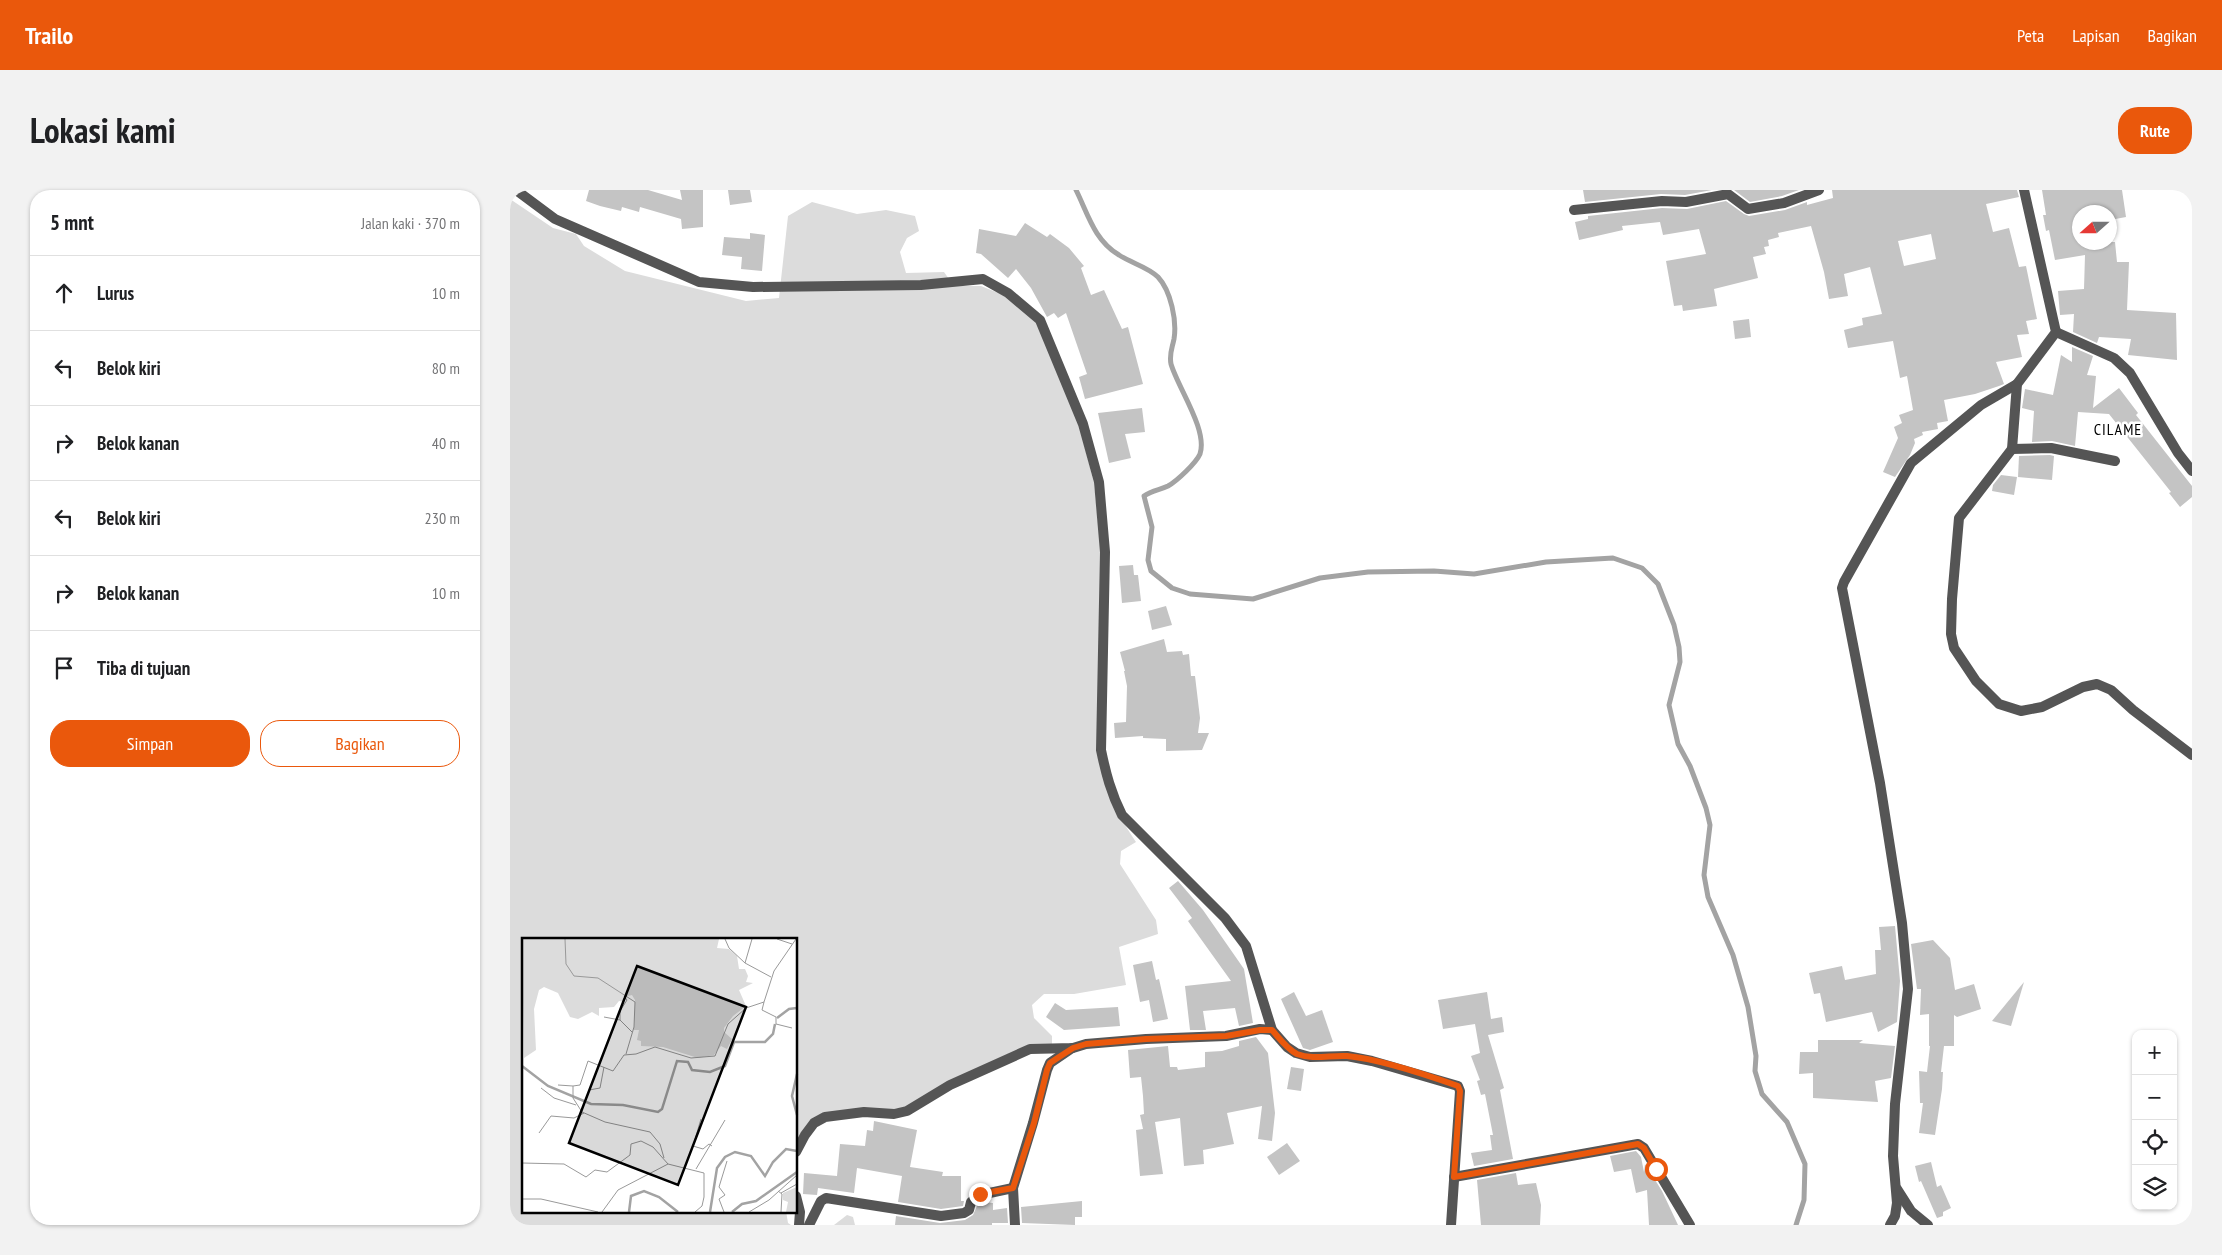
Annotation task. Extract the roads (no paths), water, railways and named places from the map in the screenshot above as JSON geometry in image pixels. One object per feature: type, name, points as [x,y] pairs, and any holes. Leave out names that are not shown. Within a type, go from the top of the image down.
[{"type":"street","points":[[516,190],[555,219],[699,282],[753,287],[921,285],[983,280],[1008,293],[1040,320],[1083,424],[1098,482],[1105,552],[1101,750],[1107,779],[1122,814],[1225,918],[1246,946],[1272,1030],[1287,1047],[1296,1053],[1310,1057],[1347,1056],[1372,1061],[1458,1086],[1460,1091],[1451,1225]]},
{"type":"street","points":[[1574,210],[1662,201],[1692,202],[1728,194],[1748,209],[1784,203],[1819,190]]},
{"type":"street","points":[[1890,1225],[1898,1204],[1892,1156],[1895,1104],[1908,989],[1902,923],[1880,783],[1842,588],[1912,463],[1981,405],[2017,384],[2056,332],[2024,190]]},
{"type":"street","points":[[2056,332],[2114,358],[2130,373],[2178,453],[2192,471]]},
{"type":"street","points":[[2017,384],[2012,449],[1959,518],[1952,598],[1954,648],[1976,682],[2000,704],[2021,711],[2042,707],[2083,687],[2097,684],[2112,690],[2133,710],[2192,755]]},
{"type":"street","points":[[2012,449],[2051,448],[2115,461]]},
{"type":"street","points":[[798,1148],[804,1135],[814,1123],[825,1117],[864,1112],[894,1114],[907,1111],[950,1085],[1030,1049],[1073,1048],[1086,1044],[1146,1039],[1226,1036],[1260,1030],[1272,1030]]},
{"type":"street","points":[[1015,1225],[1013,1188],[1034,1123],[1047,1070],[1050,1063],[1073,1048]]},
{"type":"street","points":[[1454,1177],[1638,1144],[1644,1148],[1690,1225]]},
{"type":"street","points":[[1895,1186],[1911,1211],[1928,1225]]},
{"type":"street","points":[[809,1225],[820,1201],[826,1198],[942,1216],[964,1213],[969,1210],[971,1202],[980,1194],[1013,1188]]},
{"type":"street","points":[[798,1204],[800,1212],[799,1225]]},
{"type":"waterway","points":[[1076,190],[1093,226],[1103,242],[1119,255],[1149,270],[1158,277],[1163,283],[1172,306],[1175,332],[1171,364],[1196,421],[1201,444],[1198,458],[1181,476],[1168,486],[1144,496],[1152,527],[1148,560],[1151,571],[1172,588],[1190,594],[1253,599],[1320,578],[1368,572],[1434,571],[1474,574],[1546,562],[1613,558],[1642,568],[1658,584],[1674,625],[1679,647],[1680,662],[1669,705],[1678,744],[1690,766],[1706,808],[1710,825],[1704,875],[1708,897],[1733,955],[1748,1007],[1756,1056],[1755,1071],[1762,1094],[1787,1122],[1805,1164],[1804,1200],[1796,1225]]},
{"type":"district","name":"CILAME","points":[[2118,429]]}]
